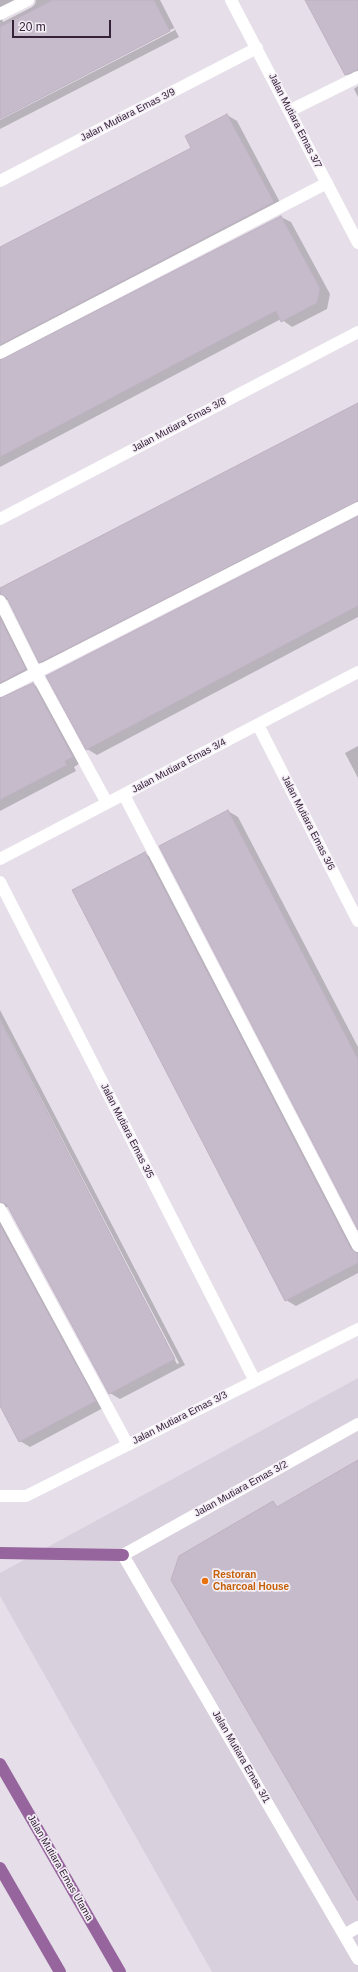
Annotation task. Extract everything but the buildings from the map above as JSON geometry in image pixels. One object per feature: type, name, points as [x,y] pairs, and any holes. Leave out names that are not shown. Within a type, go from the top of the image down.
[{"type":"main road","points":[[0,1553],[124,1555]]},
{"type":"main road","name":"Jalan Mutiara Emas Utama","points":[[0,1764],[120,1972]]},
{"type":"main road","points":[[0,1868],[60,1972]]},
{"type":"street","points":[[0,14],[28,0]]},
{"type":"street","name":"Jalan Mutiara Emas 3/7","points":[[231,0],[358,243]]},
{"type":"street","name":"Jalan Mutiara Emas 3/9","points":[[0,181],[257,48]]},
{"type":"street","points":[[289,111],[358,77]]},
{"type":"street","points":[[0,353],[327,183]]},
{"type":"street","name":"Jalan Mutiara Emas 3/8","points":[[0,519],[358,332]]},
{"type":"street","points":[[0,691],[358,508]]},
{"type":"street","points":[[0,601],[36,673],[107,803]]},
{"type":"street","name":"Jalan Mutiara Emas 3/4","points":[[0,859],[358,672]]},
{"type":"street","name":"Jalan Mutiara Emas 3/6","points":[[258,725],[358,921]]},
{"type":"street","points":[[124,795],[358,1246]]},
{"type":"street","name":"Jalan Mutiara Emas 3/5","points":[[0,882],[255,1381]]},
{"type":"street","points":[[0,1209],[128,1445]]},
{"type":"street","name":"Jalan Mutiara Emas 3/3","points":[[0,1496],[26,1496],[358,1329]]},
{"type":"street","name":"Jalan Mutiara Emas 3/2","points":[[124,1555],[358,1424]]},
{"type":"street","name":"Jalan Mutiara Emas 3/1","points":[[124,1555],[358,1959]]},
{"type":"street","points":[[344,1935],[358,1927]]},
{"type":"shaded area","points":[[358,1378],[358,1972],[212,1972],[0,1596],[0,1573]]},
{"type":"place","name":"Restoran Charcoal House","points":[[205,1581]]}]
